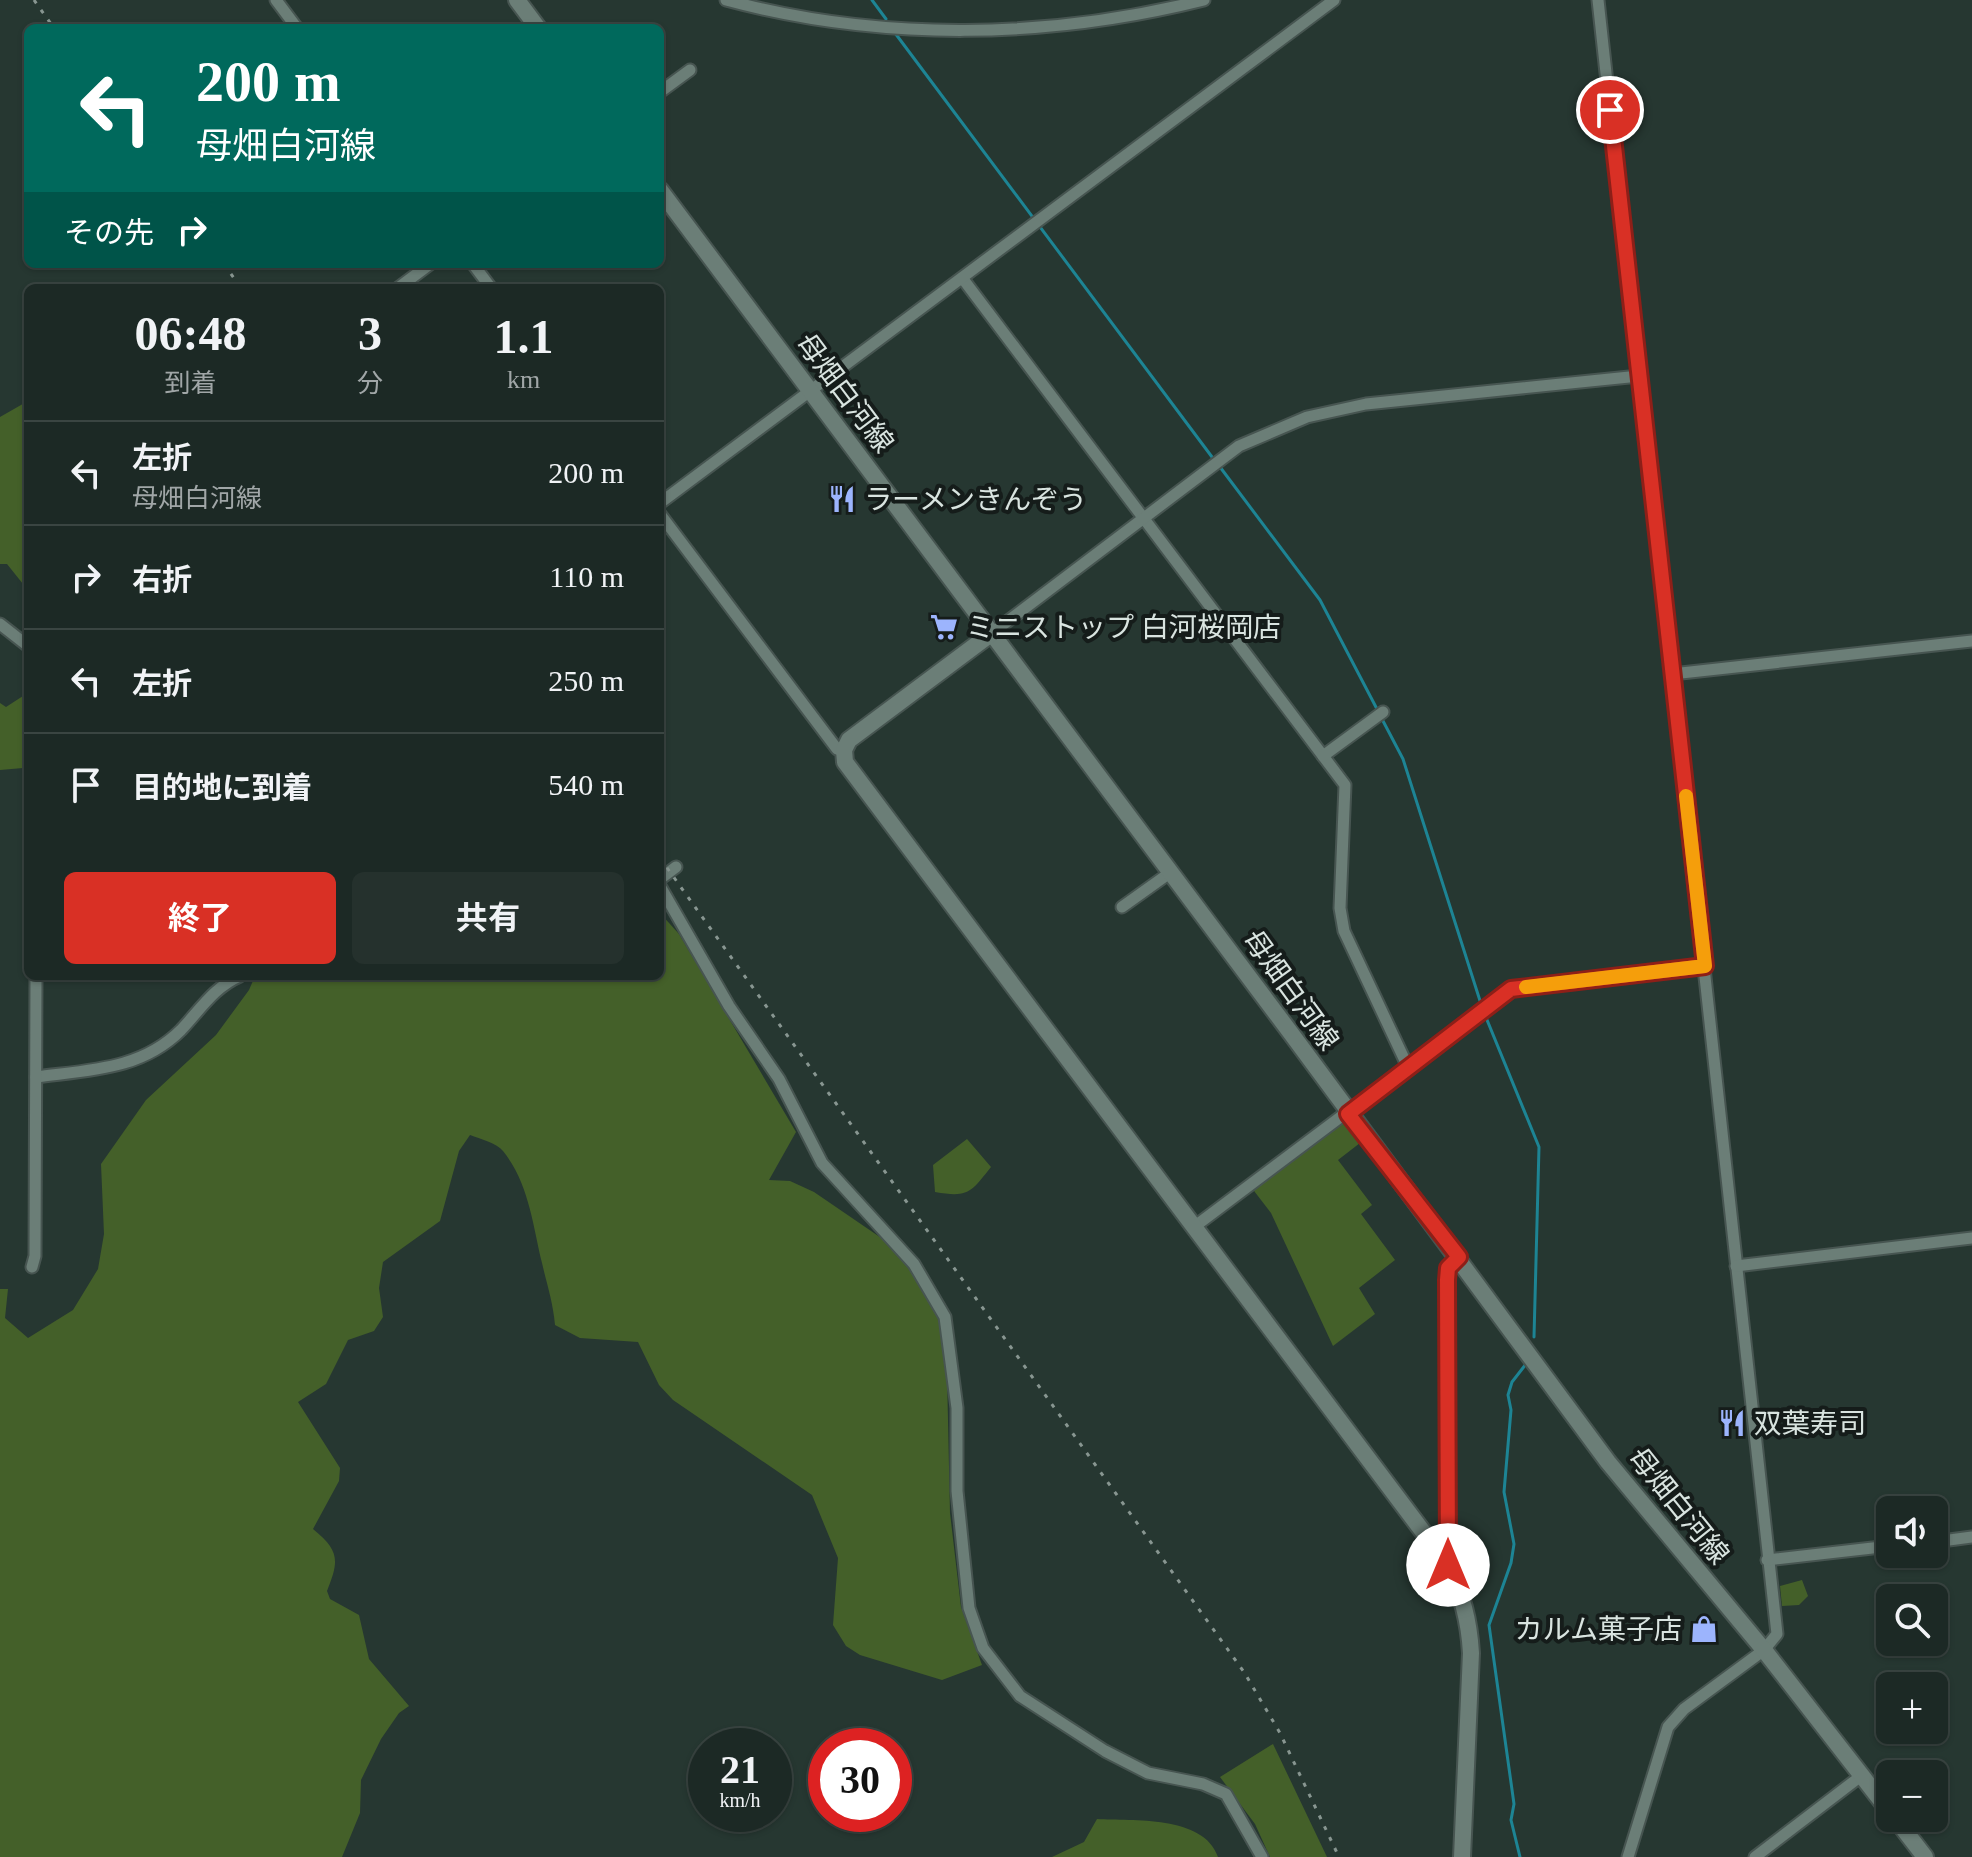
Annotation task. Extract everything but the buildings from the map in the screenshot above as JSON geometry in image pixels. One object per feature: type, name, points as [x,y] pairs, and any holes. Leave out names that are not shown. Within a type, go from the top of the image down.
[{"type":"main road","points":[[517,0],[535,24]]},
{"type":"main road","name":"母畑白河線","points":[[664,195],[1171,872],[1348,1114],[1459,1257],[1608,1462],[1764,1650],[1876,1795]]},
{"type":"main road","points":[[992,633],[849,740],[844,750],[845,762],[1448,1565],[1460,1589],[1469,1622],[1471,1653],[1462,1857]]},
{"type":"main road","points":[[1906,1832],[1925,1857]]},
{"type":"street","points":[[276,0],[294,24]]},
{"type":"street","points":[[726,0],[810,21],[956,30],[1073,25],[1120,19],[1204,0]]},
{"type":"street","points":[[664,500],[1334,0]]},
{"type":"street","points":[[1598,0],[1777,1634],[1764,1650],[1684,1709],[1668,1727],[1628,1857]]},
{"type":"street","points":[[664,89],[690,70]]},
{"type":"street","points":[[403,284],[425,268]]},
{"type":"street","points":[[963,279],[1347,790],[1340,908],[1344,931],[1408,1067]]},
{"type":"street","points":[[992,633],[1239,446],[1307,417],[1339,409],[1639,376]]},
{"type":"street","points":[[664,519],[837,749],[844,750]]},
{"type":"street","points":[[0,624],[24,643]]},
{"type":"street","points":[[1672,674],[1972,641]]},
{"type":"street","points":[[1323,756],[1383,712]]},
{"type":"street","points":[[664,876],[676,867]]},
{"type":"street","points":[[1122,907],[1171,872]]},
{"type":"street","points":[[664,893],[729,1006],[779,1079],[822,1163],[914,1264],[945,1317],[957,1408],[957,1491],[969,1608],[975,1634],[983,1648],[1020,1696],[1105,1751],[1148,1773],[1203,1784],[1226,1794],[1262,1857]]},
{"type":"street","points":[[1194,1227],[1511,989],[1705,966]]},
{"type":"street","points":[[32,1267],[35,1256],[36,980]]},
{"type":"street","points":[[36,1077],[68,1076],[147,1056],[180,1030],[215,991],[233,980]]},
{"type":"street","points":[[1736,1266],[1972,1238]]},
{"type":"street","points":[[1448,1565],[1447,1280],[1448,1268],[1459,1257]]},
{"type":"street","points":[[1948,1540],[1972,1537]]},
{"type":"street","points":[[1767,1560],[1876,1548]]},
{"type":"street","points":[[1755,1857],[1861,1776]]},
{"type":"green space","points":[[24,403],[23,584],[7,564],[0,564],[0,417]]},
{"type":"green space","points":[[24,696],[24,784],[23,768],[0,770],[0,703],[6,707]]},
{"type":"green space","points":[[664,917],[679,934],[796,1132],[769,1180],[790,1181],[814,1192],[893,1246],[937,1309],[947,1374],[950,1513],[961,1607],[982,1665],[942,1680],[860,1655],[846,1646],[833,1625],[838,1558],[812,1495],[673,1400],[659,1385],[638,1342],[580,1338],[555,1325],[533,1220],[519,1177],[500,1148],[470,1135],[459,1151],[440,1221],[383,1262],[379,1288],[383,1317],[374,1331],[348,1340],[326,1384],[298,1402],[340,1468],[339,1481],[313,1529],[328,1544],[335,1557],[334,1572],[327,1591],[330,1599],[359,1615],[369,1659],[409,1706],[399,1713],[381,1739],[361,1780],[360,1813],[342,1857],[0,1857],[0,1289],[8,1289],[5,1318],[28,1338],[73,1310],[98,1269],[104,1234],[101,1164],[146,1100],[216,1035],[253,980],[664,980]]},
{"type":"green space","points":[[1344,1120],[1360,1143],[1338,1160],[1372,1205],[1361,1214],[1395,1260],[1359,1288],[1375,1314],[1333,1346],[1271,1213],[1251,1187]]},
{"type":"green space","points":[[967,1139],[991,1167],[968,1191],[955,1194],[935,1192],[933,1165]]},
{"type":"green space","points":[[1802,1580],[1808,1596],[1799,1605],[1782,1606],[1780,1586]]},
{"type":"green space","points":[[1273,1744],[1327,1857],[1270,1857],[1255,1824],[1220,1777]]},
{"type":"green space","points":[[1097,1819],[1147,1821],[1183,1827],[1210,1843],[1218,1857],[1052,1857],[1084,1842]]},
{"type":"waterway","points":[[872,0],[886,19]]},
{"type":"waterway","points":[[895,33],[1215,461]]},
{"type":"waterway","points":[[1220,467],[1320,600],[1378,711]]},
{"type":"waterway","points":[[1382,719],[1403,759],[1482,1007]]},
{"type":"waterway","points":[[1485,1015],[1539,1147],[1534,1337]]},
{"type":"waterway","points":[[1520,1857],[1511,1820],[1514,1804],[1489,1625],[1511,1563],[1514,1544],[1504,1492],[1511,1410],[1508,1395],[1512,1382],[1526,1364]]},
{"type":"railway","points":[[34,0],[51,24]]},
{"type":"railway","points":[[227,268],[238,284]]},
{"type":"railway","points":[[664,864],[1244,1672],[1280,1733],[1339,1857]]},
{"type":"slow traffic","points":[[1526,987],[1705,966],[1686,796]]},
{"type":"place","name":"ラーメンきんぞう","points":[[842,499]]},
{"type":"place","name":"ミニストップ 白河桜岡店","points":[[944,627]]},
{"type":"place","name":"双葉寿司","points":[[1732,1423]]},
{"type":"place","name":"カルム菓子店","points":[[1704,1629]]},
{"type":"route","points":[[1448,1565],[1447,1280],[1448,1268],[1459,1257],[1348,1114],[1511,989],[1705,966],[1610,110]]}]
